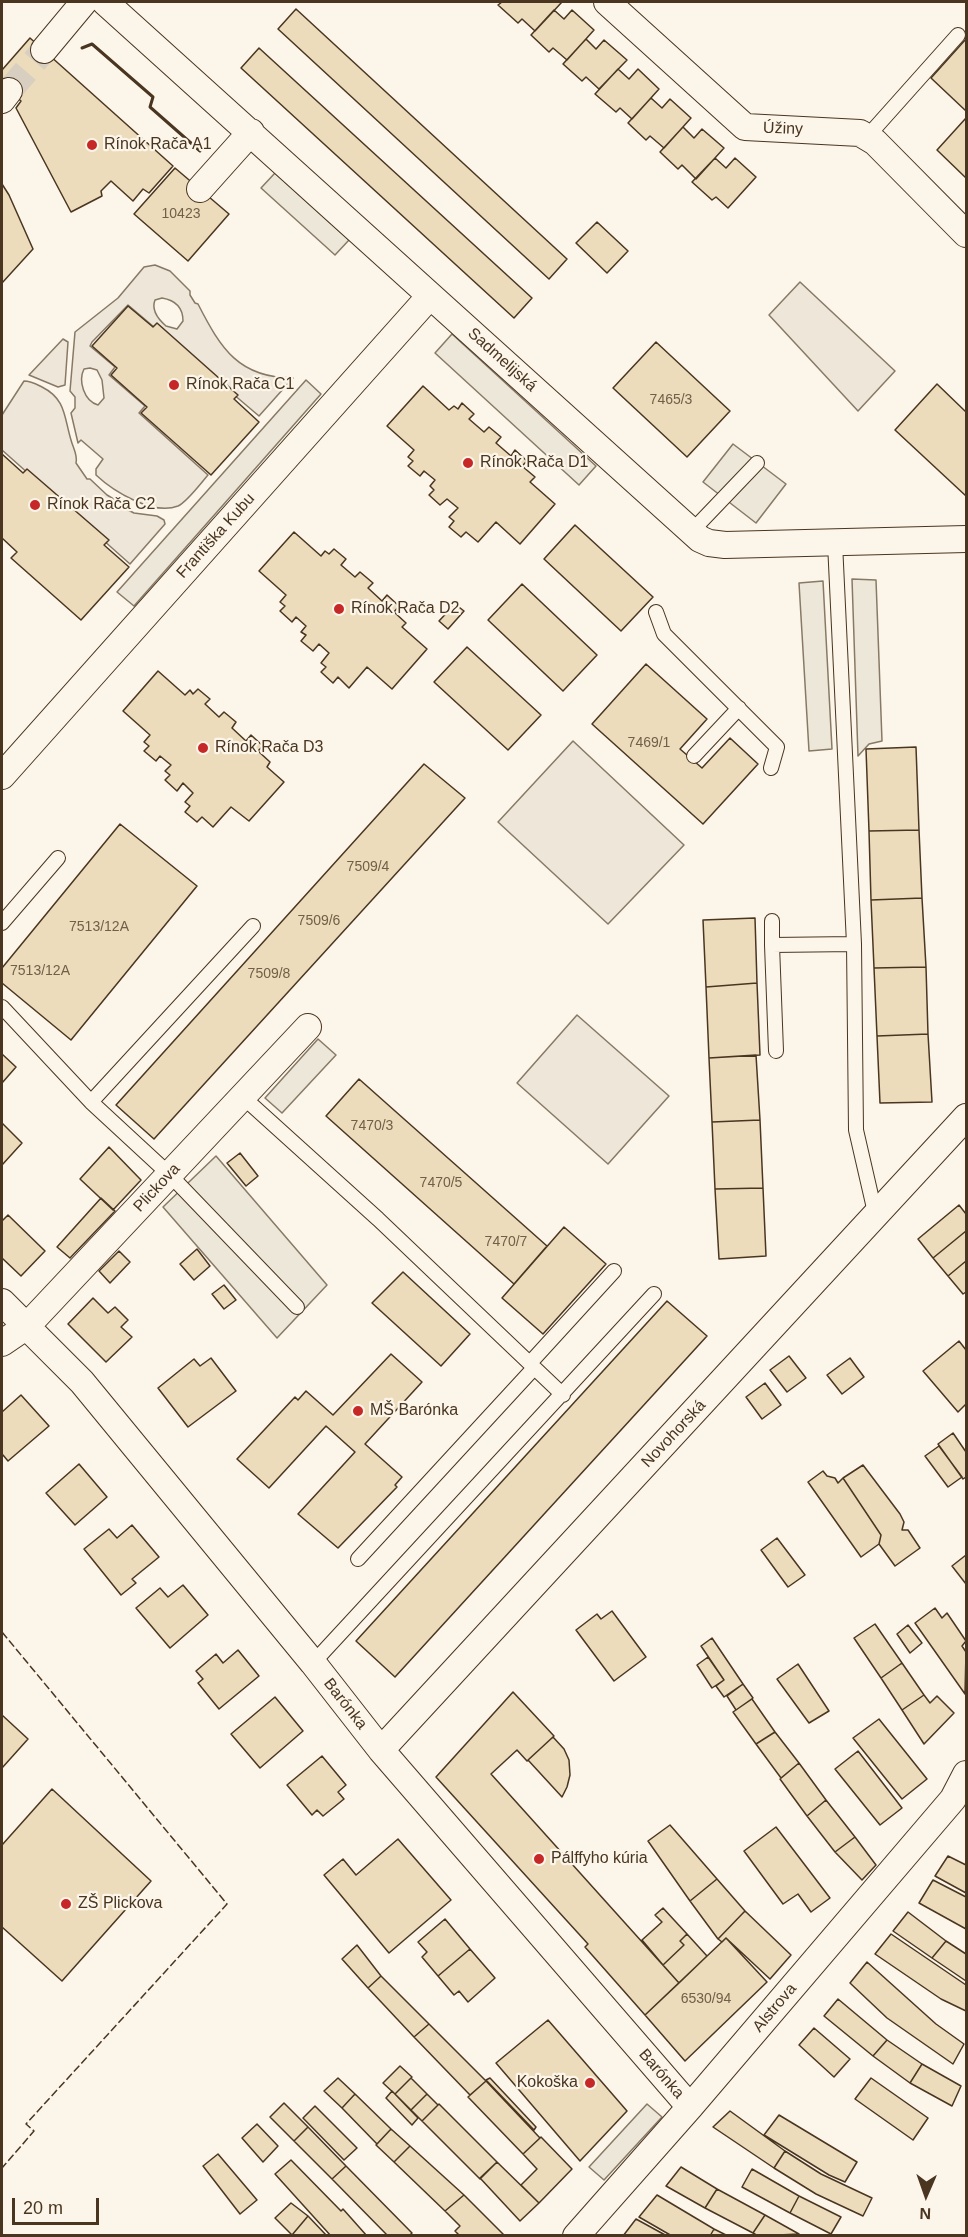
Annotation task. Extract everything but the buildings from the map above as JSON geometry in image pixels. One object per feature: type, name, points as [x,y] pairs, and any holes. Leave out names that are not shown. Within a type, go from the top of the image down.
[{"type":"street","points":[[44,50],[84,2]]},
{"type":"street","name":"Sadmelijská","points":[[105,2],[691,532],[706,542],[720,545],[966,539]]},
{"type":"street","name":"Úžiny","points":[[607,2],[745,127],[860,133],[875,142],[966,234]]},
{"type":"street","points":[[200,189],[251,132]]},
{"type":"street","name":"Františka Kubu","points":[[2,776],[430,296]]},
{"type":"street","name":"Plickova","points":[[2,1343],[27,1326],[308,1027]]},
{"type":"street","name":"Novohorská","points":[[381,1750],[966,1117]]},
{"type":"street","name":"Barónka","points":[[2,1302],[82,1382],[313,1663],[381,1750],[690,2107]]},
{"type":"street","name":"Alstrova","points":[[576,2235],[960,1799],[966,1774]]},
{"type":"lane","points":[[875,142],[875,128],[958,35]]},
{"type":"lane","points":[[691,532],[757,463]]},
{"type":"lane","points":[[835,543],[854,944],[856,1130],[876,1217]]},
{"type":"lane","points":[[656,612],[664,634],[777,747],[771,768]]},
{"type":"lane","points":[[694,756],[739,708]]},
{"type":"lane","points":[[2,923],[58,858]]},
{"type":"lane","points":[[772,921],[776,1051]]},
{"type":"lane","points":[[91,1102],[253,926]]},
{"type":"lane","points":[[772,945],[854,944]]},
{"type":"lane","points":[[2,1007],[91,1102],[170,1175],[297,1306]]},
{"type":"lane","points":[[243,1097],[378,1219],[563,1395]]},
{"type":"lane","points":[[358,1559],[532,1366],[614,1271]]},
{"type":"lane","points":[[313,1663],[654,1294]]},
{"type":"shaded area","points":[[275,173],[349,240],[335,255],[261,188]]},
{"type":"shaded area","points":[[155,265],[170,271],[190,291],[190,295],[198,304],[215,335],[234,358],[259,373],[293,378],[259,416],[128,305],[92,342],[90,346],[115,367],[109,375],[145,406],[139,413],[208,475],[182,504],[168,508],[157,508],[134,500],[112,488],[96,475],[96,469],[103,459],[81,440],[78,443],[71,413],[75,408],[75,397],[70,391],[75,332],[118,298],[144,267]],"holes":[[[162,298],[174,302],[180,308],[183,321],[177,329],[166,326],[156,314],[155,300]],[[84,369],[97,370],[102,380],[104,398],[98,405],[89,399],[82,385]]]},
{"type":"shaded area","points":[[800,282],[895,371],[858,411],[769,315]]},
{"type":"shaded area","points":[[452,334],[596,466],[579,485],[435,353]]},
{"type":"shaded area","points":[[63,339],[68,342],[65,385],[58,387],[29,375]]},
{"type":"shaded area","points":[[306,380],[321,394],[134,606],[117,592]]},
{"type":"shaded area","points":[[24,381],[42,387],[56,397],[60,403],[76,454],[76,463],[87,479],[90,479],[128,510],[157,516],[164,520],[165,524],[130,564],[2,450],[2,415]]},
{"type":"shaded area","points":[[733,444],[786,484],[756,523],[703,482]]},
{"type":"shaded area","points":[[852,579],[876,580],[882,741],[869,744],[858,756]]},
{"type":"shaded area","points":[[823,581],[832,749],[809,751],[799,583]]},
{"type":"shaded area","points":[[573,741],[684,845],[608,924],[498,822]]},
{"type":"shaded area","points":[[577,1015],[669,1096],[608,1164],[517,1083]]},
{"type":"shaded area","points":[[318,1039],[336,1055],[282,1113],[265,1098]]},
{"type":"shaded area","points":[[216,1156],[327,1285],[277,1338],[163,1207]]},
{"type":"shaded area","points":[[647,2104],[662,2117],[604,2180],[589,2167]]},
{"type":"tunnel","points":[[9,91],[44,50]]},
{"type":"fence","points":[[2,1632],[227,1904],[26,2124],[34,2131],[2,2168]]},
{"type":"wall","points":[[82,48],[92,44],[153,97],[150,107],[200,151]]},
{"type":"place","name":"Rínok Rača A1","points":[[92,145]]},
{"type":"place","name":"Rínok Rača C1","points":[[174,385]]},
{"type":"place","name":"Rínok Rača D1","points":[[468,463]]},
{"type":"place","name":"Rínok Rača C2","points":[[35,505]]},
{"type":"place","name":"Rínok Rača D2","points":[[339,609]]},
{"type":"place","name":"Rínok Rača D3","points":[[203,748]]},
{"type":"place","name":"MŠ Barónka","points":[[358,1411]]},
{"type":"place","name":"Pálffyho kúria","points":[[539,1859]]},
{"type":"place","name":"ZŠ Plickova","points":[[66,1904]]},
{"type":"place","name":"Kokoška","points":[[590,2083]]}]
